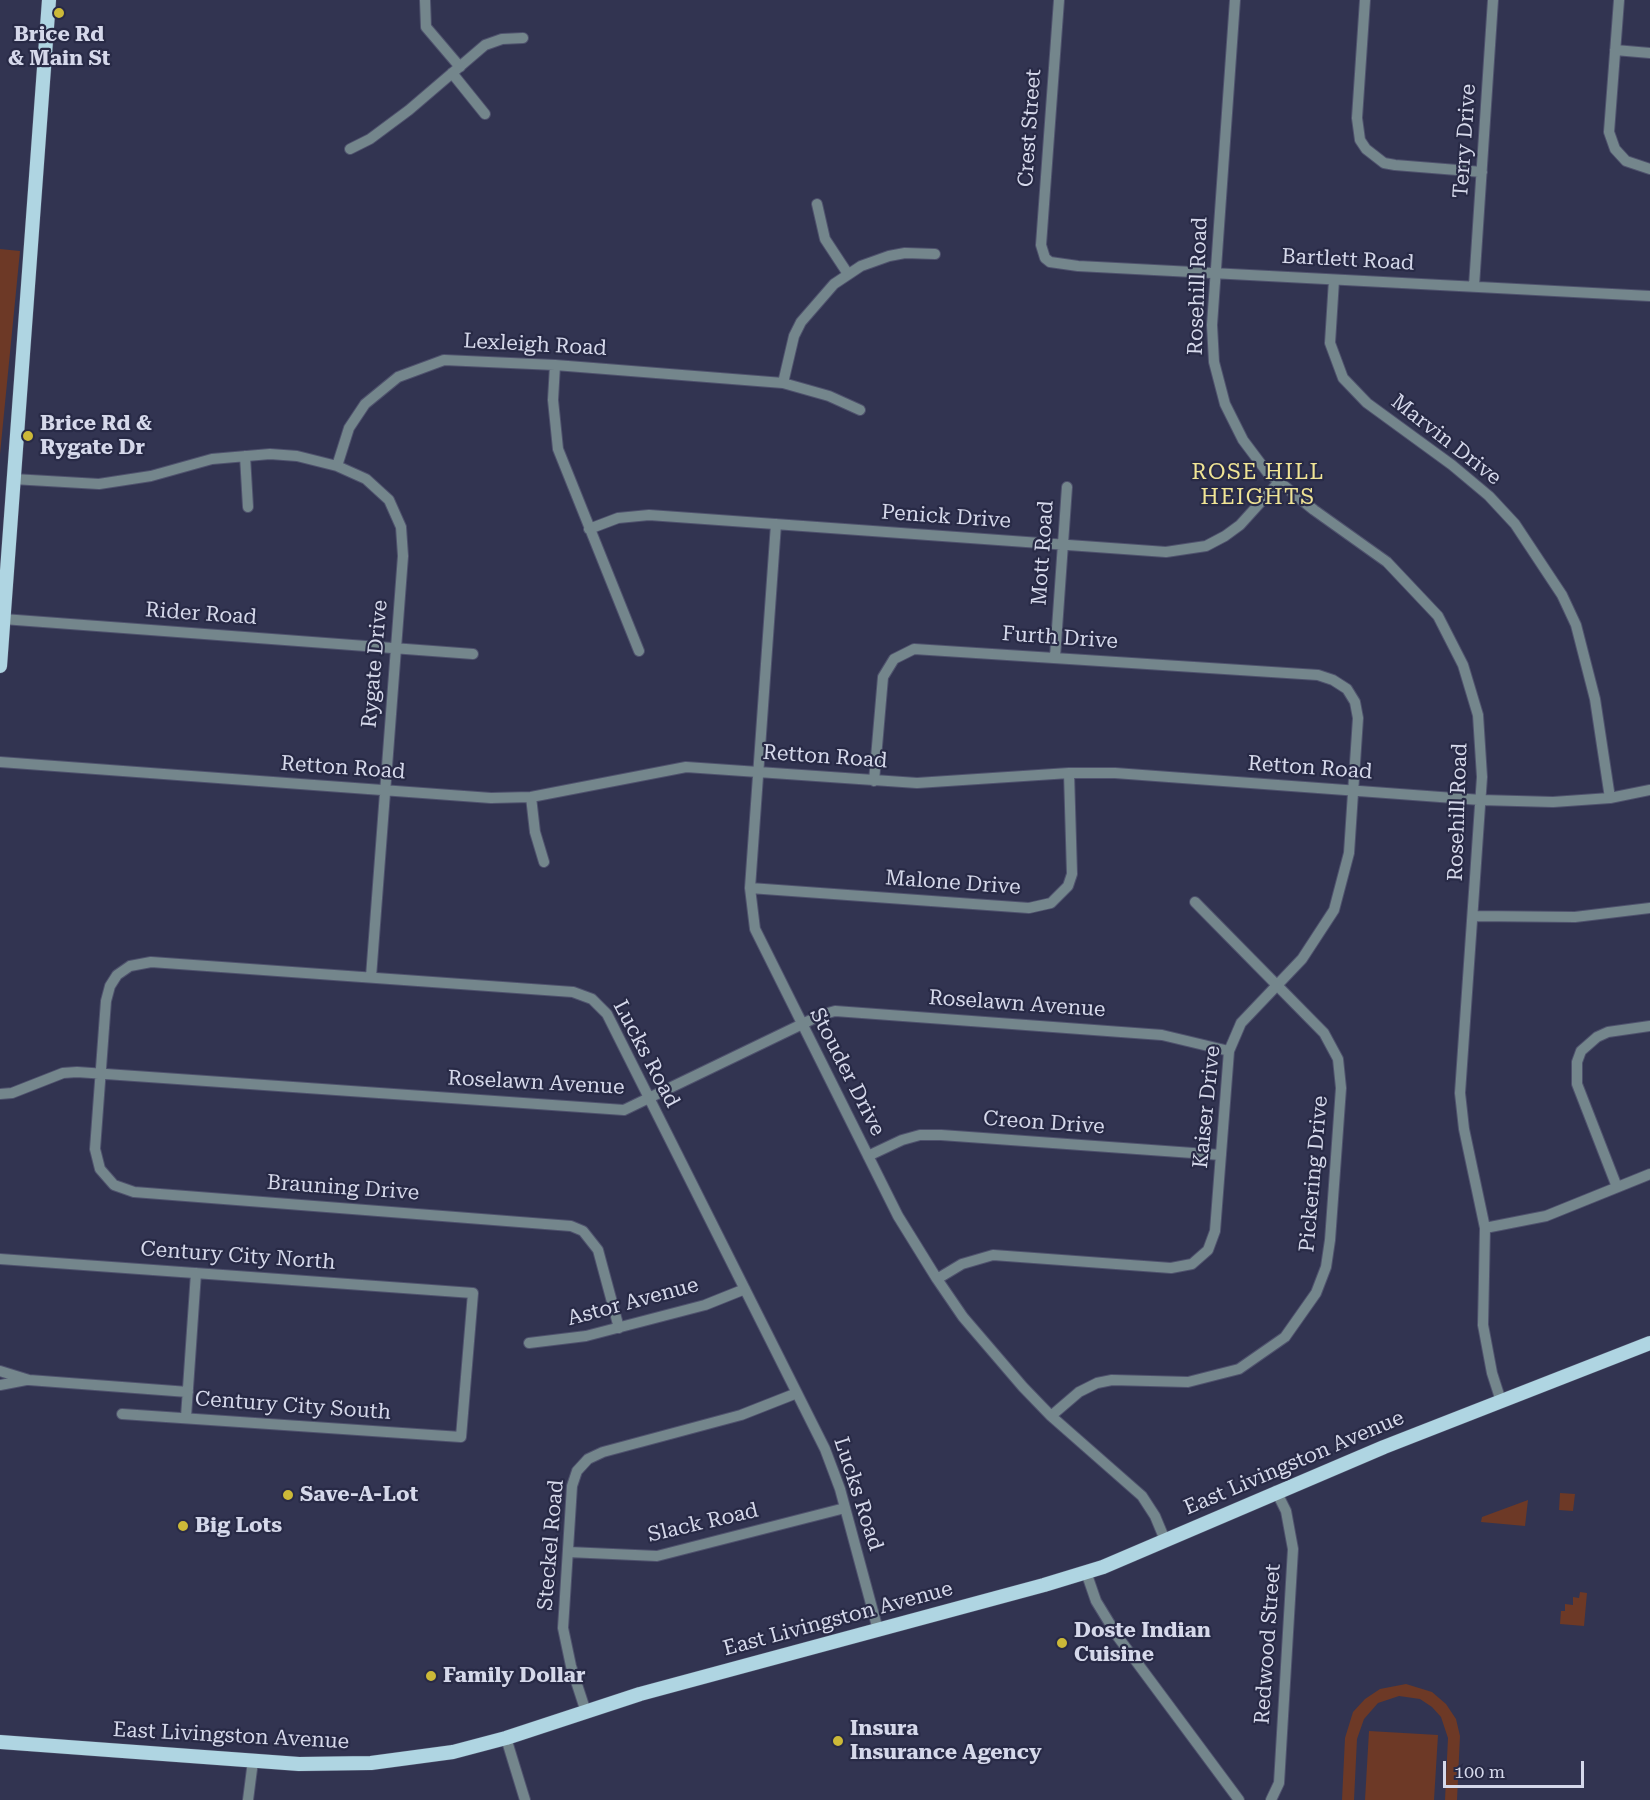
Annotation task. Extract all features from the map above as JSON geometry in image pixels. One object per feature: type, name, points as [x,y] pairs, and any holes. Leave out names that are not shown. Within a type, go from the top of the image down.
[{"type":"main road","points":[[0,666],[48,0]]},
{"type":"main road","name":"East Livingston Avenue","points":[[0,1742],[253,1761],[371,1763],[453,1752],[506,1738],[640,1694],[1086,1572],[1276,1491],[1650,1343]]},
{"type":"street","points":[[425,0],[426,27],[485,114]]},
{"type":"street","name":"Crest Street","points":[[1045,258],[1041,245],[1059,0]]},
{"type":"street","name":"Rosehill Road","points":[[1235,0],[1212,341],[1220,389],[1243,440],[1278,483],[1387,562],[1438,616],[1463,665],[1474,697],[1482,754],[1481,800],[1460,1093],[1464,1130],[1485,1228],[1484,1325],[1492,1372],[1501,1401]]},
{"type":"street","points":[[1365,0],[1357,118],[1360,140],[1366,150],[1384,163],[1482,172]]},
{"type":"street","name":"Terry Drive","points":[[1474,286],[1493,0]]},
{"type":"street","points":[[1619,0],[1609,132],[1615,149],[1621,157],[1633,166],[1650,169]]},
{"type":"street","points":[[350,150],[402,115],[494,40],[523,38]]},
{"type":"street","points":[[1615,50],[1650,52]]},
{"type":"street","points":[[817,204],[825,239],[848,274]]},
{"type":"street","points":[[783,382],[794,336],[801,322],[822,295],[848,274],[889,256],[905,253],[935,254]]},
{"type":"street","name":"Bartlett Road","points":[[1045,258],[1050,262],[1071,265],[1650,296]]},
{"type":"street","name":"Marvin Drive","points":[[1334,280],[1330,343],[1342,378],[1367,403],[1489,495],[1515,524],[1562,595],[1576,625],[1595,699],[1610,798]]},
{"type":"street","name":"Lexleigh Road","points":[[337,465],[349,428],[365,404],[387,385],[411,371],[444,360],[555,365],[783,382],[829,396],[860,410]]},
{"type":"street","points":[[555,365],[553,400],[558,449],[639,651]]},
{"type":"street","points":[[13,479],[70,483],[130,481],[212,459],[245,456],[297,456],[337,465]]},
{"type":"street","points":[[245,456],[248,507]]},
{"type":"street","name":"Rygate Drive","points":[[337,465],[366,479],[389,500],[401,527],[403,540],[371,977]]},
{"type":"street","name":"Penick Drive","points":[[589,529],[618,518],[640,515],[1166,552],[1206,546],[1240,525],[1278,483]]},
{"type":"street","name":"Mott Road","points":[[1055,657],[1067,487]]},
{"type":"street","name":"Stouder Drive","points":[[776,524],[750,888],[754,928],[898,1216],[937,1280],[993,1354],[1051,1416],[1134,1487],[1149,1504],[1165,1540]]},
{"type":"street","name":"Rider Road","points":[[3,619],[473,654]]},
{"type":"street","name":"Furth Drive","points":[[874,781],[883,677],[894,659],[914,649],[1317,675],[1333,680],[1347,689]]},
{"type":"street","name":"Kaiser Drive","points":[[937,1280],[962,1264],[993,1255],[1171,1268],[1192,1264],[1208,1250],[1212,1241],[1229,1051],[1240,1023],[1302,959],[1334,910],[1350,853],[1358,717],[1355,702],[1347,689]]},
{"type":"street","name":"Retton Road","points":[[0,762],[491,798],[531,796],[679,768],[874,781],[944,783],[1069,773],[1115,773],[1481,800],[1553,802],[1610,798],[1650,790]]},
{"type":"street","name":"Malone Drive","points":[[750,888],[1029,908],[1051,903],[1061,896],[1071,874],[1069,773]]},
{"type":"street","points":[[531,796],[535,832],[544,862]]},
{"type":"street","name":"Pickering Drive","points":[[1051,1416],[1079,1392],[1097,1383],[1112,1380],[1188,1382],[1239,1369],[1285,1337],[1316,1293],[1326,1267],[1330,1240],[1341,1073],[1332,1045],[1324,1033],[1194,902]]},
{"type":"street","points":[[1473,916],[1565,917],[1650,908]]},
{"type":"street","name":"Lucks Road","points":[[101,1074],[108,993],[117,975],[130,966],[151,962],[573,992],[592,999],[607,1014],[830,1459],[878,1630]]},
{"type":"street","name":"Roselawn Avenue","points":[[0,1094],[12,1093],[63,1073],[101,1074],[615,1111],[635,1107],[650,1100],[827,1012],[845,1011],[1162,1035],[1229,1051]]},
{"type":"street","points":[[1617,1187],[1577,1084],[1577,1062],[1581,1051],[1597,1036],[1608,1032],[1650,1026]]},
{"type":"street","name":"Brauning Drive","points":[[101,1074],[96,1159],[106,1178],[114,1185],[134,1192],[571,1226],[583,1231],[598,1250],[619,1328]]},
{"type":"street","name":"Creon Drive","points":[[868,1156],[902,1140],[920,1135],[1221,1155]]},
{"type":"street","points":[[1485,1228],[1546,1216],[1650,1174]]},
{"type":"street","name":"Century City North","points":[[0,1259],[473,1293],[461,1437]]},
{"type":"street","points":[[186,1417],[196,1273]]},
{"type":"street","name":"Astor Avenue","points":[[530,1343],[565,1340],[619,1328],[705,1305],[745,1289]]},
{"type":"street","name":"Century City South","points":[[0,1371],[29,1380],[188,1392]]},
{"type":"street","name":"Century City South","points":[[0,1385],[29,1380]]},
{"type":"street","name":"Steckel Road","points":[[586,1712],[571,1666],[563,1628],[574,1478],[588,1459],[603,1452],[741,1415],[797,1393]]},
{"type":"street","name":"Century City South","points":[[122,1414],[461,1437]]},
{"type":"street","name":"Redwood Street","points":[[1271,1800],[1279,1783],[1293,1549],[1286,1511],[1276,1491]]},
{"type":"street","name":"Slack Road","points":[[568,1552],[657,1556],[845,1508]]},
{"type":"street","points":[[1086,1572],[1106,1618],[1239,1800]]},
{"type":"street","points":[[506,1738],[525,1800]]},
{"type":"street","points":[[248,1800],[253,1761]]},
{"type":"shaded area","points":[[0,249],[20,251],[0,454]]},
{"type":"shaded area","points":[[1560,1493],[1575,1494],[1573,1511],[1559,1510]]},
{"type":"shaded area","points":[[1528,1500],[1525,1526],[1481,1522],[1482,1517]]},
{"type":"shaded area","points":[[1580,1592],[1587,1593],[1584,1626],[1560,1624],[1561,1611],[1565,1611],[1565,1604],[1573,1605],[1573,1597],[1579,1598]]},
{"type":"shaded area","points":[[1406,1684],[1432,1692],[1446,1704],[1456,1719],[1460,1736],[1457,1800],[1445,1800],[1448,1738],[1441,1717],[1420,1699],[1399,1696],[1378,1703],[1364,1719],[1357,1739],[1354,1800],[1342,1800],[1345,1738],[1353,1712],[1365,1699],[1380,1689]]},
{"type":"shaded area","points":[[1369,1731],[1438,1735],[1434,1800],[1365,1800]]},
{"type":"place","name":"Brice Rd & Main St","points":[[59,13]]},
{"type":"place","name":"Brice Rd & Rygate Dr","points":[[28,436]]},
{"type":"place","name":"Save-A-Lot","points":[[288,1495]]},
{"type":"place","name":"Big Lots","points":[[183,1526]]},
{"type":"place","name":"Doste Indian Cuisine","points":[[1062,1643]]},
{"type":"place","name":"Family Dollar","points":[[431,1676]]},
{"type":"place","name":"Insura Insurance Agency","points":[[838,1741]]},
{"type":"district","name":"ROSE HILL HEIGHTS","points":[[1258,486]]}]
